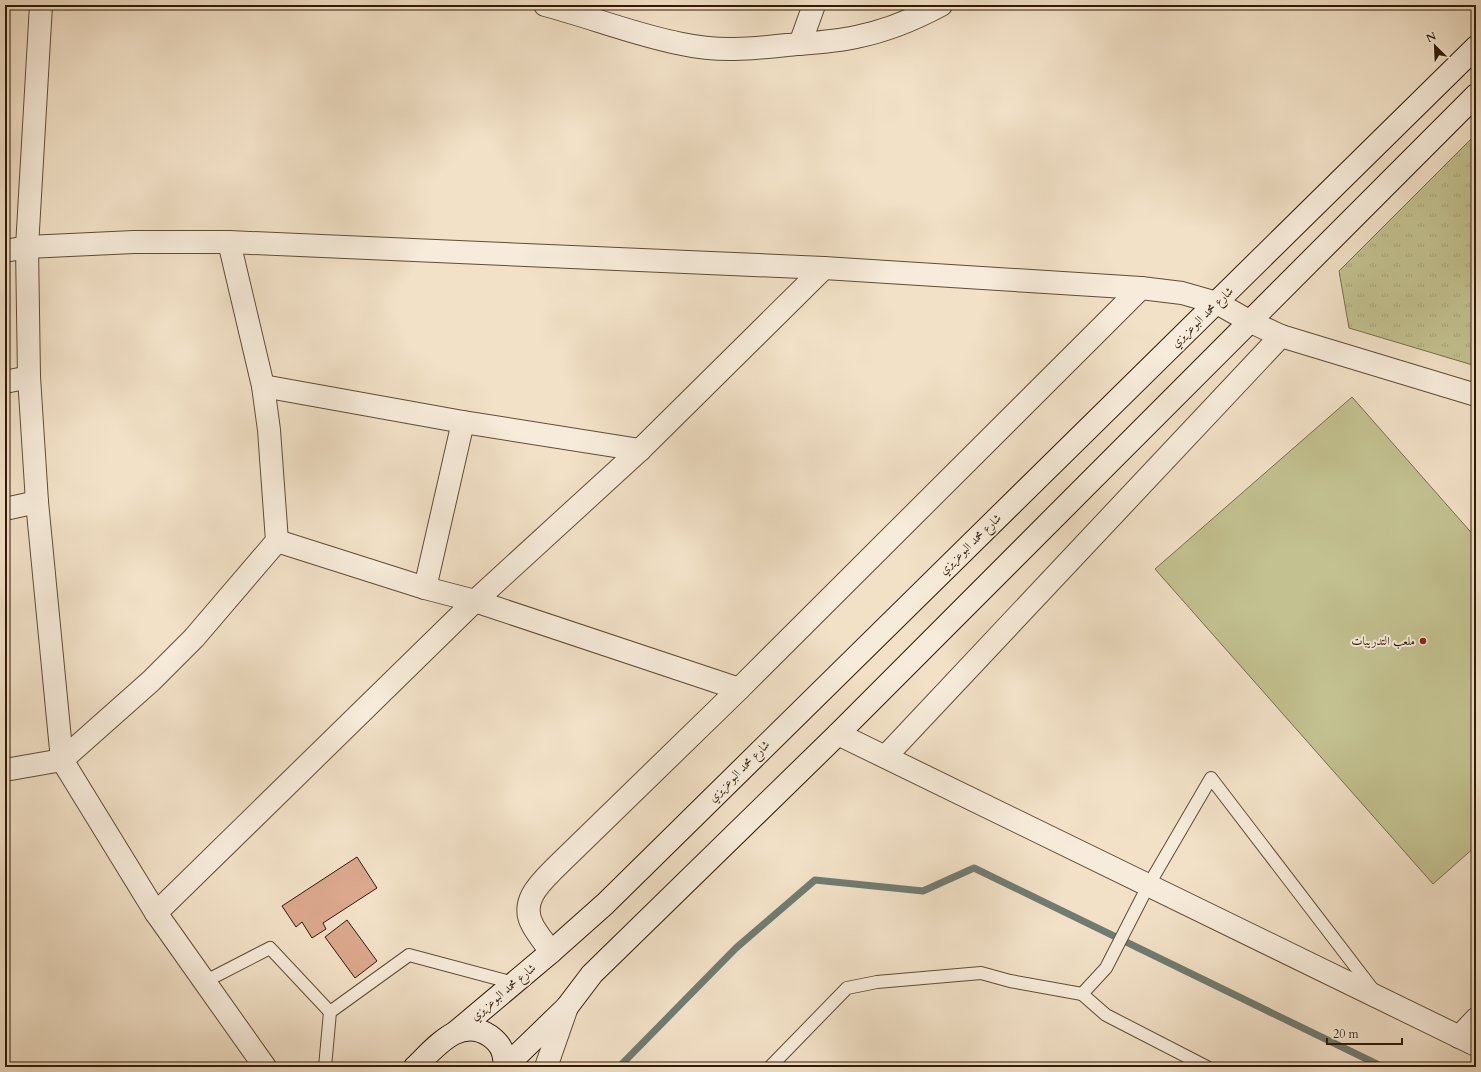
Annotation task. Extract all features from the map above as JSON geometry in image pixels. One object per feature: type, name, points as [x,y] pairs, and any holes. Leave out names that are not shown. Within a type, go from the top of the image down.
[{"type":"street","points":[[41,5],[27,247],[29,377],[37,502],[62,760],[156,913],[265,1067]]},
{"type":"street","points":[[545,5],[571,8],[615,27],[681,44],[708,48],[740,50],[862,36],[880,31],[923,14],[941,5]]},
{"type":"street","points":[[800,44],[814,5]]},
{"type":"street","name":"شارع محمد البوعزيزي","points":[[416,1067],[444,1040],[456,1032],[551,952],[605,904],[1476,48]]},
{"type":"street","points":[[505,1067],[568,1007],[592,974],[838,734],[1476,95]]},
{"type":"street","points":[[5,251],[27,247],[134,242],[229,242],[824,268],[1141,288],[1182,293],[1217,303],[1249,321],[1281,336],[1476,395]]},
{"type":"street","points":[[5,770],[62,760],[151,681],[194,638],[277,541],[269,430],[263,386],[229,242]]},
{"type":"street","points":[[156,913],[475,601],[640,450],[824,268]]},
{"type":"street","points":[[551,952],[532,926],[529,917],[529,902],[536,888],[739,689],[1141,288]]},
{"type":"street","points":[[886,756],[1281,336]]},
{"type":"street","points":[[5,382],[29,377]]},
{"type":"street","points":[[263,386],[463,422],[640,450]]},
{"type":"street","points":[[425,588],[463,422]]},
{"type":"street","points":[[5,509],[37,502]]},
{"type":"street","points":[[277,541],[425,588],[475,601],[739,689]]},
{"type":"street","points":[[838,734],[886,756],[1148,886],[1467,1041],[1476,1019]]},
{"type":"street","points":[[546,1067],[568,1007]]},
{"type":"street","points":[[456,1032],[470,1029],[485,1033],[496,1041],[504,1053],[505,1067]]},
{"type":"lane","points":[[1082,994],[1106,968],[1148,886],[1211,778],[1380,998]]},
{"type":"lane","points":[[204,982],[270,948],[330,1012],[325,1067]]},
{"type":"lane","points":[[330,1012],[409,955],[514,983]]},
{"type":"lane","points":[[770,1067],[846,988],[877,982],[981,972],[1010,981],[1082,994],[1106,1015],[1207,1067]]},
{"type":"green space","points":[[1476,134],[1476,366],[1349,328],[1339,271]]},
{"type":"green space","points":[[1352,397],[1476,538],[1476,846],[1433,884],[1155,569]]},
{"type":"building","points":[[357,857],[377,888],[323,923],[326,929],[312,938],[302,922],[296,927],[282,906]]},
{"type":"building","points":[[347,920],[377,961],[355,978],[325,937]]},
{"type":"waterway","points":[[619,1067],[736,948],[815,880],[923,891],[974,868],[1383,1067]]},
{"type":"place","name":"ملعب التدريبات","points":[[1423,641]]}]
